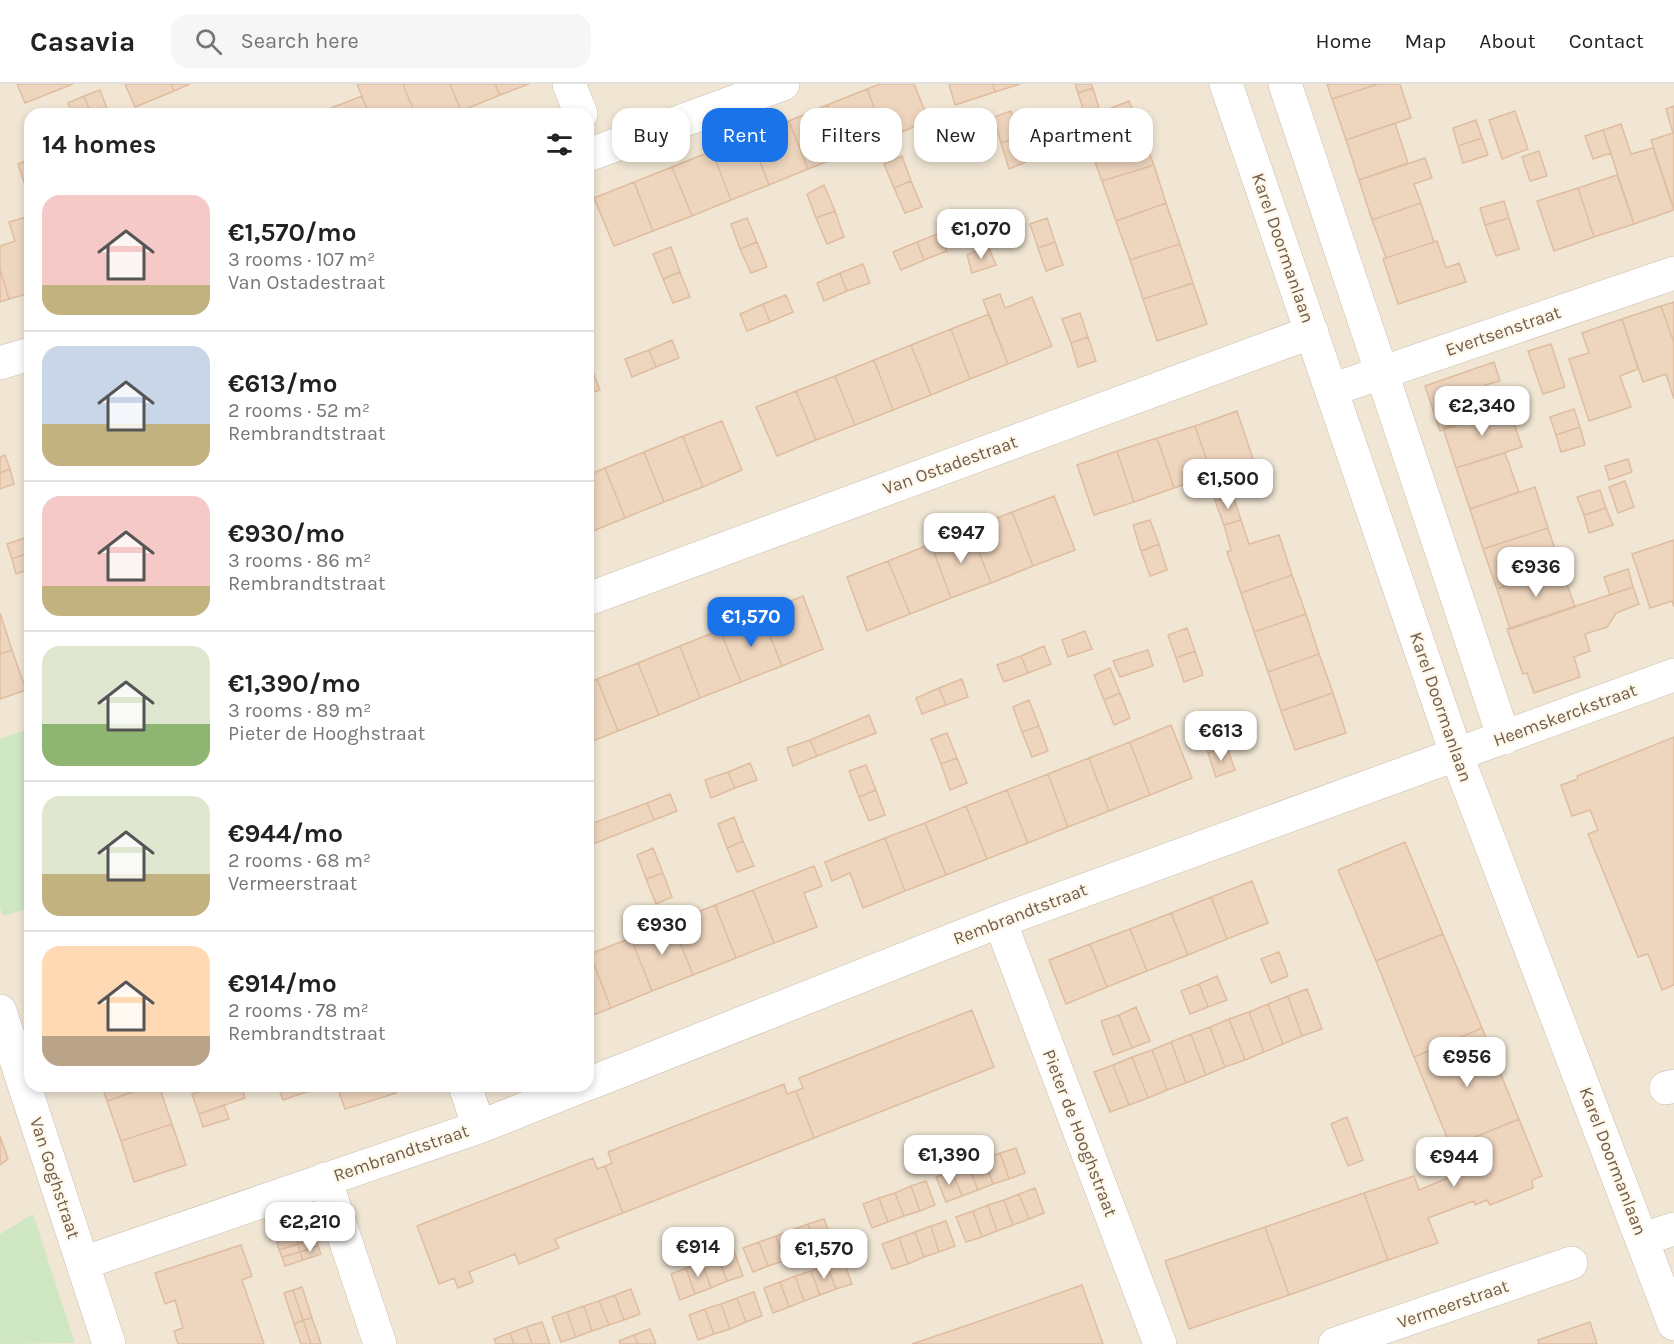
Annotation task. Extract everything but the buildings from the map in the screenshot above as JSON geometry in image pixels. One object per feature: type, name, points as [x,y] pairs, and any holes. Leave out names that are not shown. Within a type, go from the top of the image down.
[{"type":"street","points":[[569,84],[579,108]]},
{"type":"street","points":[[594,145],[783,84]]},
{"type":"street","name":"Karel Doormanlaan","points":[[1226,84],[1457,756],[1674,1324]]},
{"type":"street","points":[[1284,84],[1504,738]]},
{"type":"street","name":"Evertsenstraat","points":[[1331,390],[1674,273]]},
{"type":"street","name":"Van Ostadestraat","points":[[594,597],[1312,332]]},
{"type":"street","points":[[0,363],[24,356]]},
{"type":"street","name":"Heemskerckstraat","points":[[1457,756],[1674,675]]},
{"type":"street","name":"Rembrandtstraat","points":[[594,1082],[1000,921],[1457,756]]},
{"type":"street","name":"Pieter de Hooghstraat","points":[[1000,921],[1160,1344]]},
{"type":"street","name":"Van Goghstraat","points":[[0,1011],[24,1084]]},
{"type":"street","name":"Van Goghstraat","points":[[27,1092],[109,1344]]},
{"type":"street","points":[[467,1092],[479,1127]]},
{"type":"street","name":"Rembrandtstraat","points":[[83,1263],[479,1127],[567,1092]]},
{"type":"street","points":[[325,1179],[380,1344]]},
{"type":"street","points":[[1643,1239],[1674,1229]]},
{"type":"street","name":"Vermeerstraat","points":[[1335,1344],[1571,1263]]},
{"type":"shaded area","points":[[0,84],[1674,84],[1674,1344],[0,1344]]},
{"type":"green space","points":[[24,730],[24,910],[3,916],[0,908],[0,739]]},
{"type":"green space","points":[[33,1214],[75,1343],[0,1344],[0,1234]]}]
